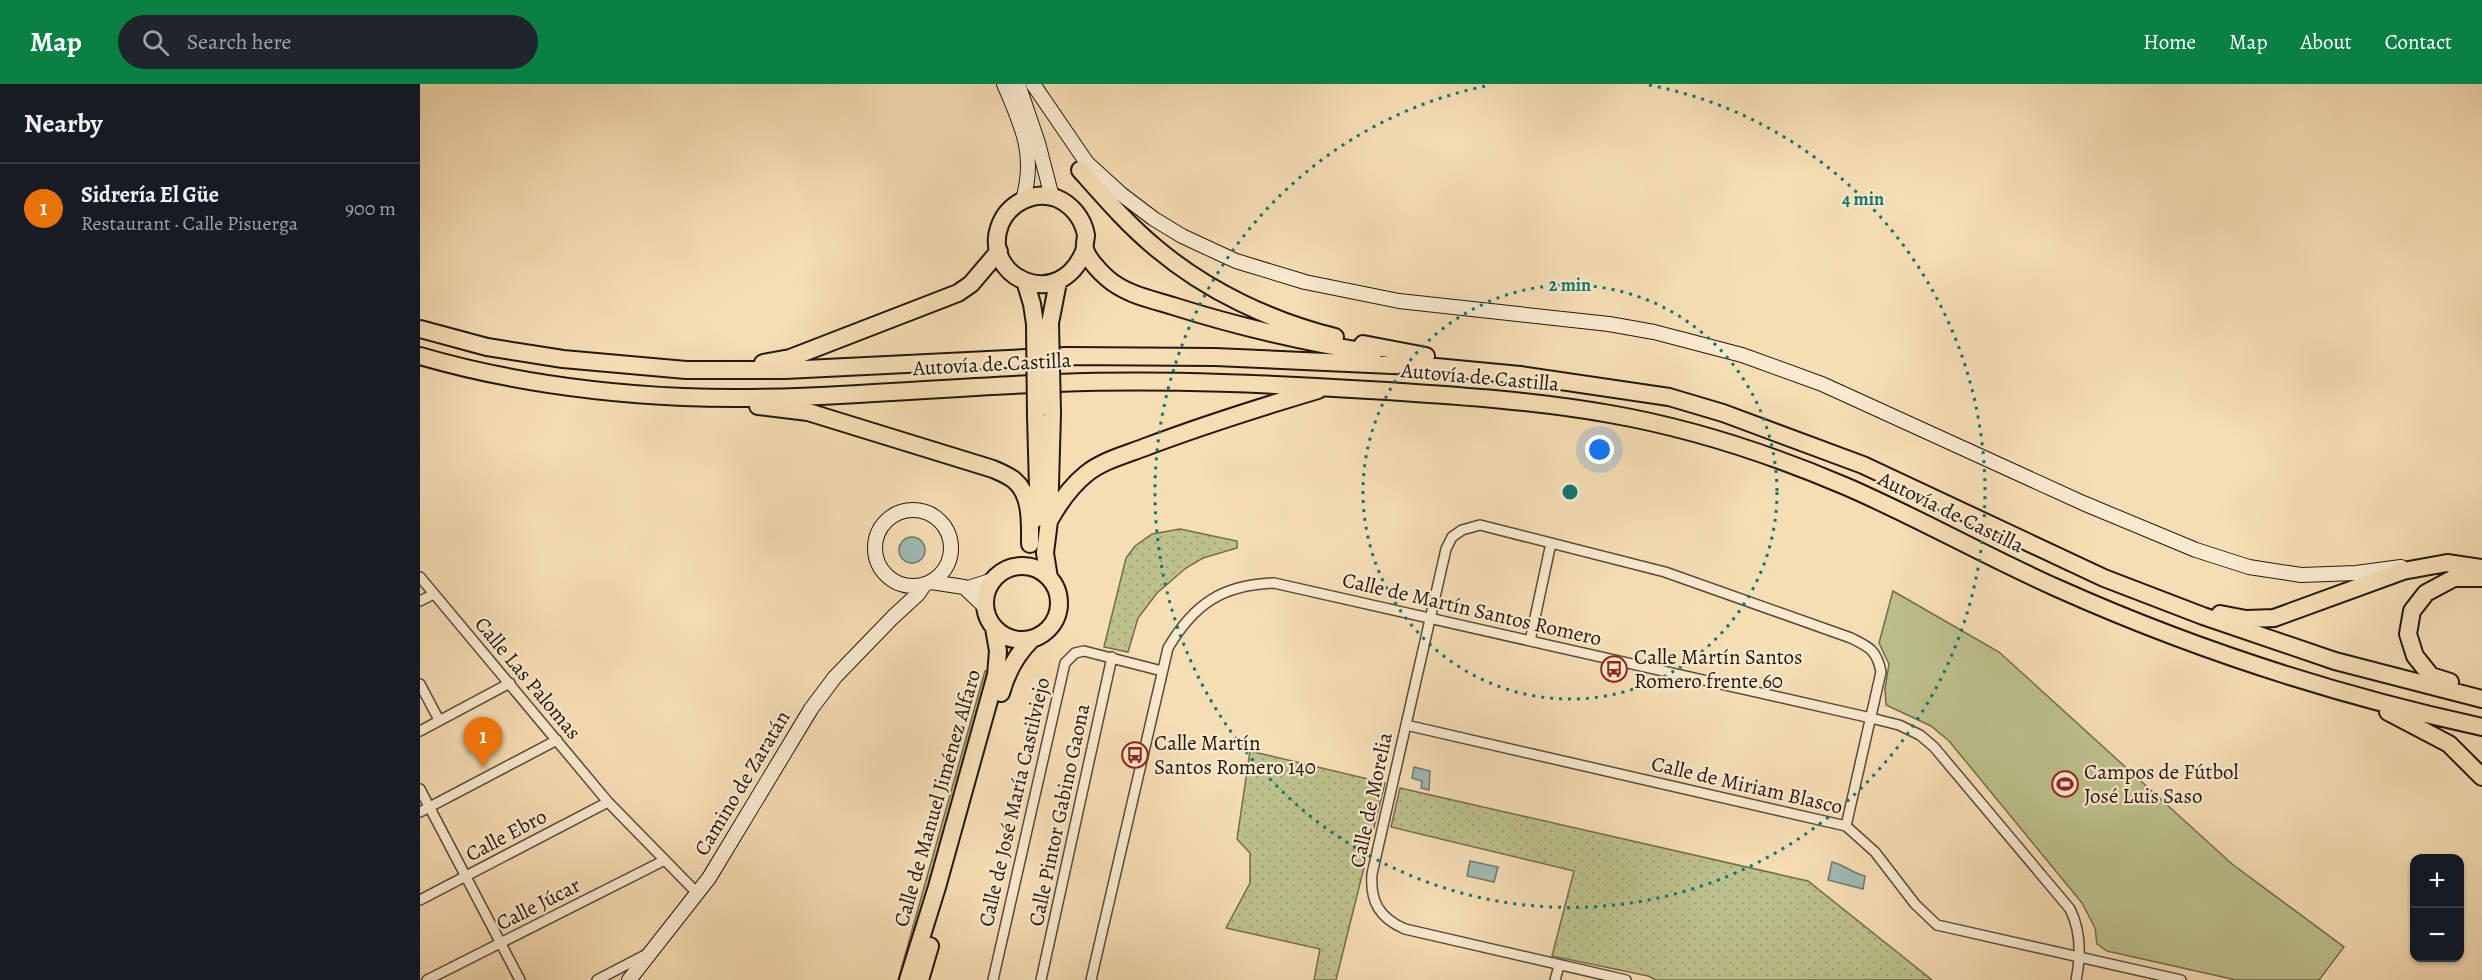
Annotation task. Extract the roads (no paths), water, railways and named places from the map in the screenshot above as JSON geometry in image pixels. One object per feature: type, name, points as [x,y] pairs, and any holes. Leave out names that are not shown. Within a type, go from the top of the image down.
[{"type":"highway","points":[[1080,170],[1121,216],[1157,249],[1213,288],[1266,315],[1321,334],[1374,347],[1432,357]]},
{"type":"highway","points":[[1042,196],[1053,197],[1065,202],[1079,217],[1086,236],[1085,249],[1080,263],[1058,282],[1047,284],[1025,281],[1009,269],[999,251],[997,239],[1002,221],[1012,207],[1023,200],[1042,196]]},
{"type":"highway","points":[[1085,249],[1106,277],[1122,289],[1232,325],[1329,346],[1382,354],[1524,364],[1609,378],[1669,397]]},
{"type":"highway","points":[[693,370],[727,364],[769,363],[790,358],[931,305],[958,293],[970,284],[999,251]]},
{"type":"highway","points":[[1025,281],[1032,304],[1042,323]]},
{"type":"highway","points":[[1044,414],[1038,487],[1030,544],[1025,556],[1014,567],[999,574],[993,580],[985,597],[984,606],[987,618],[994,628],[1011,639],[1031,640],[1050,628],[1056,619],[1058,597],[1049,578],[1045,553],[1049,521],[1042,323],[1058,282]]},
{"type":"highway","name":"Autovía de Castilla","points":[[420,329],[487,347],[563,359],[693,370],[784,370],[1066,356],[1226,357],[1436,367],[1520,375],[1669,397],[1744,421],[1863,465],[2127,587],[2246,632],[2403,680],[2482,699]]},
{"type":"highway","name":"Autovía de Castilla","points":[[420,356],[483,372],[557,386],[687,397],[778,397],[1061,382],[1235,383],[1515,400],[1614,414],[1707,436],[1846,487],[2002,563],[2145,625],[2220,654],[2367,699],[2482,727]]},
{"type":"highway","points":[[1049,521],[1062,499],[1074,485],[1102,464],[1196,428],[1327,387]]},
{"type":"highway","points":[[687,397],[808,412],[993,469],[1014,480],[1024,492],[1029,514],[1030,544]]},
{"type":"highway","points":[[2127,587],[2154,591],[2227,616],[2246,619],[2274,618],[2403,571],[2447,563],[2482,568]]},
{"type":"highway","points":[[1014,567],[1033,568],[1049,578]]},
{"type":"highway","points":[[2482,578],[2454,578],[2426,594],[2412,611],[2408,634],[2415,656],[2431,676],[2482,693]]},
{"type":"highway","name":"Calle de Manuel Jiménez Alfaro","points":[[908,980],[937,887],[996,675],[998,651],[994,628]]},
{"type":"highway","name":"Calle de Manuel Jiménez Alfaro","points":[[920,980],[1006,676],[1016,656],[1031,640]]},
{"type":"highway","points":[[2367,699],[2385,711],[2449,744],[2482,777]]},
{"type":"street","points":[[1004,84],[1023,129],[1028,151],[1029,164],[1023,200]]},
{"type":"street","points":[[1018,84],[1053,197]]},
{"type":"street","points":[[1026,84],[1080,170]]},
{"type":"street","points":[[1033,84],[1087,163],[1121,194],[1154,219],[1182,236],[1236,261],[1305,282],[1399,300],[1609,324],[1654,332],[1742,356],[1822,384],[2083,503],[2196,550],[2249,567],[2301,575],[2356,573],[2431,561],[2447,563]]},
{"type":"street","points":[[928,583],[941,574],[948,564],[951,541],[940,521],[920,510],[898,513],[880,528],[875,550],[882,571],[894,581],[906,586],[928,583],[964,587],[993,580]]},
{"type":"street","name":"Calle de Morelia","points":[[1626,980],[1405,929],[1384,917],[1377,909],[1371,890],[1372,874],[1446,549],[1452,537],[1462,530],[1480,525],[1665,572],[1851,638],[1870,648],[1879,660],[1881,672],[1846,825]]},
{"type":"street","points":[[1530,641],[1551,543]]},
{"type":"street","points":[[948,564],[964,587],[984,606]]},
{"type":"street","name":"Calle Las Palomas","points":[[420,577],[608,802],[698,894]]},
{"type":"street","points":[[894,581],[899,596],[897,613]]},
{"type":"street","name":"Camino de Zaratán","points":[[629,980],[698,894],[811,709],[835,677],[928,583]]},
{"type":"street","name":"Calle de Martín Santos Romero","points":[[1091,980],[1168,648],[1182,625],[1194,612],[1220,594],[1253,584],[1274,583],[1871,718],[1899,725],[1920,735],[1948,762],[2070,909],[2079,931],[2076,980]]},
{"type":"street","points":[[420,601],[434,594]]},
{"type":"street","name":"Calle de José María Castilviejo","points":[[993,980],[1065,663],[1075,653],[1084,651],[1162,671]]},
{"type":"street","name":"Calle Pintor Gabino Gaona","points":[[1041,980],[1112,657]]},
{"type":"street","points":[[420,731],[510,683]]},
{"type":"street","points":[[420,684],[439,720]]},
{"type":"street","name":"Calle de Miriam Blasco","points":[[1406,724],[1846,825],[1875,852],[1915,904],[1937,925],[2181,980]]},
{"type":"street","points":[[420,812],[557,740]]},
{"type":"street","points":[[420,789],[520,980]]},
{"type":"street","name":"Calle Ebro","points":[[420,900],[608,802]]},
{"type":"street","name":"Calle Júcar","points":[[427,980],[665,860]]},
{"type":"street","points":[[597,980],[651,952]]},
{"type":"street","points":[[1555,980],[1559,966]]},
{"type":"street","points":[[622,967],[630,972],[629,980]]},
{"type":"water","points":[[912,537],[921,541],[925,550],[921,559],[912,563],[903,559],[899,550],[903,541]]},
{"type":"water","points":[[1414,767],[1430,771],[1429,790],[1421,788],[1422,781],[1412,778]]},
{"type":"water","points":[[1470,861],[1498,867],[1494,882],[1467,876]]},
{"type":"water","points":[[1832,862],[1865,876],[1863,889],[1828,880]]},
{"type":"place","name":"Calle Martín Santos Romero frente 60","points":[[1614,669]]},
{"type":"place","name":"Calle Martín Santos Romero 140","points":[[1135,755]]},
{"type":"place","name":"Sidrería El Güe","points":[[483,767]]},
{"type":"place","name":"Campos de Fútbol José Luis Saso","points":[[2065,784]]}]
